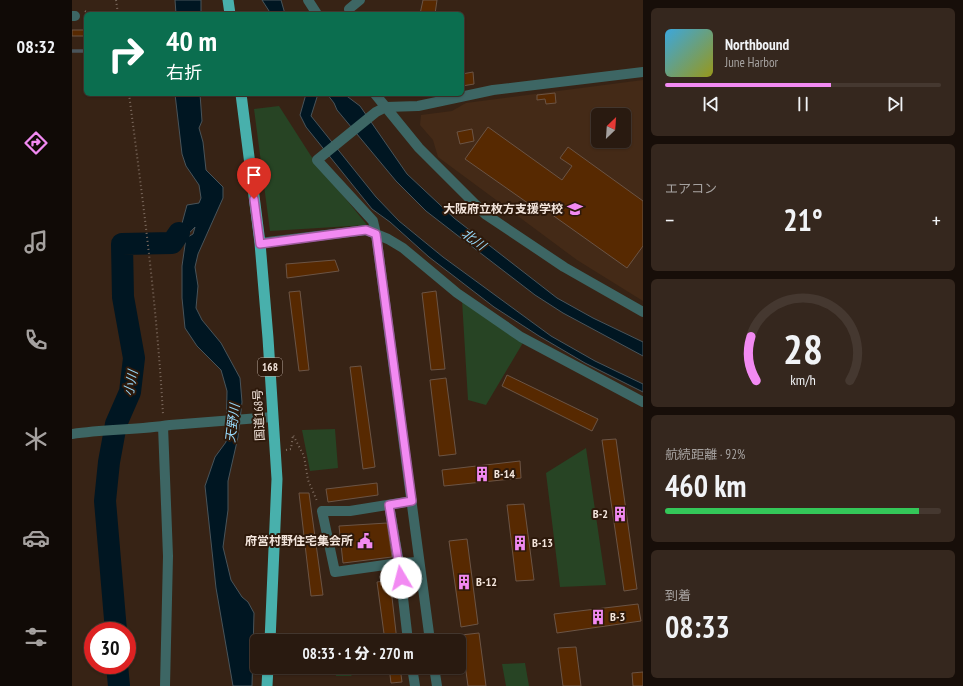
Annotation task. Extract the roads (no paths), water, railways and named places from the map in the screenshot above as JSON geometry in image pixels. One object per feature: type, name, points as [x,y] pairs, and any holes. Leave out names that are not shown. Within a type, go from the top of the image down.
[{"type":"highway","points":[[228,0],[230,12]]},
{"type":"highway","name":"国道168号","points":[[240,96],[260,244],[277,479],[270,634]]},
{"type":"highway","points":[[267,686],[268,674]]},
{"type":"street","points":[[308,0],[316,12]]},
{"type":"street","points":[[349,12],[348,9],[360,0]]},
{"type":"street","points":[[429,634],[376,234],[373,221],[317,160],[376,112],[386,107],[418,106],[494,90],[643,72]]},
{"type":"street","points":[[378,96],[419,148],[485,214],[564,267],[643,312]]},
{"type":"street","points":[[260,244],[366,230],[376,234],[403,248],[457,292],[521,337],[643,402]]},
{"type":"street","points":[[72,434],[106,429],[157,428],[166,425],[272,417]]},
{"type":"street","points":[[165,686],[168,556],[166,425]]},
{"type":"street","points":[[412,501],[350,511],[322,511],[335,572],[399,563],[419,562]]},
{"type":"street","points":[[389,505],[399,563],[407,634]]},
{"type":"street","points":[[413,674],[415,686]]},
{"type":"street","points":[[435,674],[437,686]]},
{"type":"water","points":[[175,0],[201,0],[201,12],[176,12]]},
{"type":"water","points":[[262,0],[281,0],[284,12],[270,12]]},
{"type":"water","name":"天野川","points":[[175,96],[200,96],[202,121],[199,128],[203,142],[206,170],[223,187],[223,198],[198,254],[195,267],[198,286],[196,308],[202,320],[221,343],[240,378],[242,402],[238,437],[228,481],[228,510],[223,547],[231,580],[242,597],[248,602],[254,613],[253,634],[250,634],[250,674],[252,674],[252,686],[233,686],[216,588],[205,486],[215,457],[226,442],[227,391],[221,370],[197,346],[185,328],[182,298],[182,266],[186,238],[193,234],[195,227],[176,247],[155,247],[155,241],[169,240],[181,227],[187,205],[199,203],[201,198],[199,185],[186,166],[182,154]]},
{"type":"water","points":[[305,96],[317,96],[311,116],[376,197],[399,221],[443,257],[551,336],[595,361],[643,384],[643,392],[585,363],[539,336],[494,307],[429,257],[390,222],[372,209],[306,127],[300,115]]},
{"type":"water","name":"北川","points":[[329,96],[347,96],[360,106],[407,174],[454,218],[557,298],[593,318],[643,342],[643,356],[563,313],[535,295],[426,211],[396,181],[337,110]]},
{"type":"waterway","points":[[72,51],[84,51]]},
{"type":"waterway","name":"小川","points":[[115,622],[105,501],[109,462],[116,424],[130,392],[134,358],[123,297],[122,244],[172,243],[179,233]]},
{"type":"waterway","name":"小川","points":[[118,674],[119,686]]},
{"type":"place","name":"大阪府立枚方支援学校","points":[[575,209]]},
{"type":"place","name":"B-14","points":[[482,474]]},
{"type":"place","name":"B-2","points":[[620,514]]},
{"type":"place","name":"府営村野住宅集会所","points":[[365,541]]},
{"type":"place","name":"B-13","points":[[520,543]]},
{"type":"place","name":"B-12","points":[[464,582]]},
{"type":"place","name":"B-3","points":[[598,617]]}]
